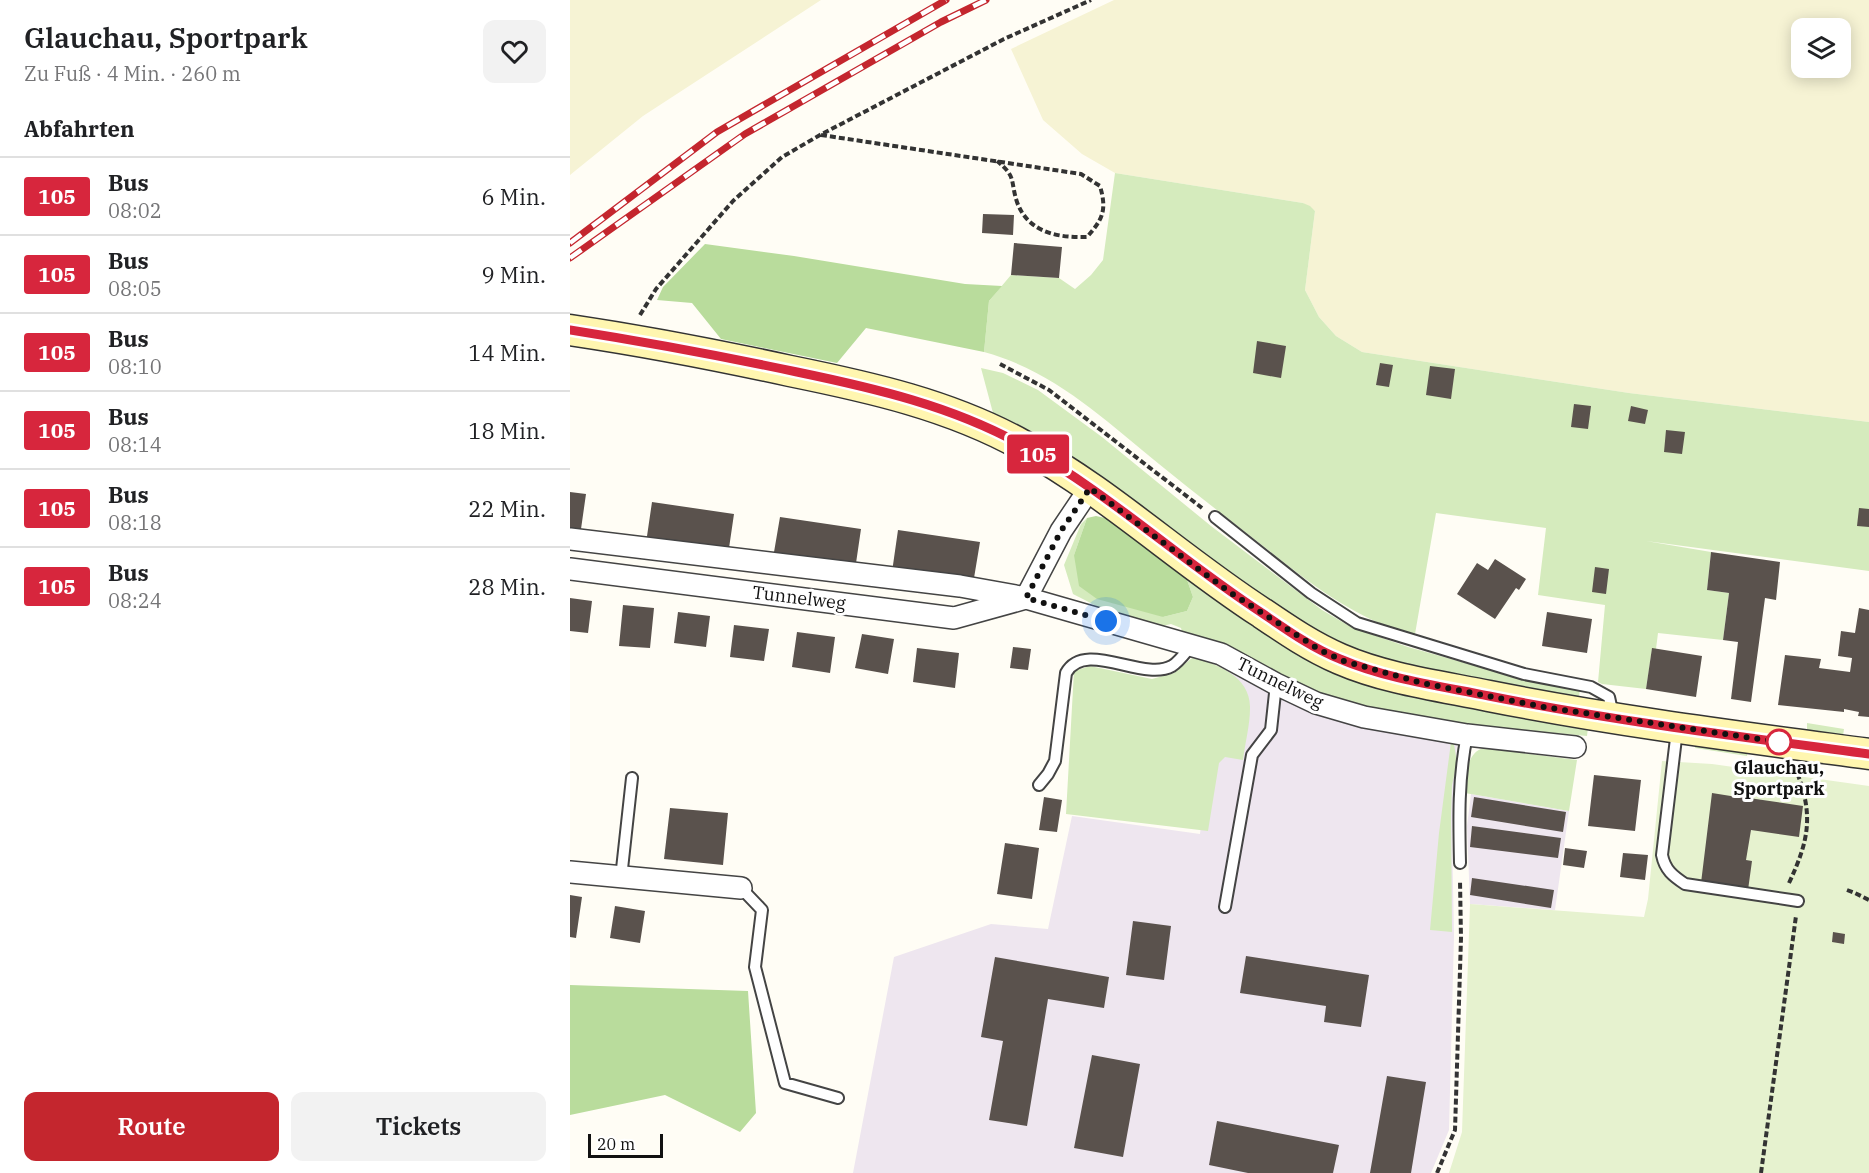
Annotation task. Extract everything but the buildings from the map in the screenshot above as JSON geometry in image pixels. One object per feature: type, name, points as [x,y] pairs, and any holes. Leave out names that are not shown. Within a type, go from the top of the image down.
[{"type":"main road","points":[[570,330],[816,376],[926,403],[1019,443],[1090,488],[1228,591],[1320,650],[1344,661],[1422,683],[1614,718],[1869,754]]},
{"type":"street","points":[[1026,598],[1061,531],[1090,488]]},
{"type":"street","name":"Tunnelweg","points":[[570,539],[960,586],[1026,598],[1221,654],[1316,703],[1364,717],[1467,735],[1575,747]]},
{"type":"street","name":"Tunnelweg","points":[[570,569],[954,618],[1026,598]]},
{"type":"street","points":[[570,872],[741,888]]},
{"type":"lane","points":[[1215,517],[1311,593],[1357,623],[1524,674],[1591,687],[1609,697],[1614,718]]},
{"type":"lane","points":[[1039,784],[1048,774],[1055,760],[1066,673],[1070,666],[1076,661],[1098,660],[1159,670],[1172,666],[1191,646]]},
{"type":"lane","points":[[1225,907],[1252,756],[1271,730],[1276,684]]},
{"type":"lane","points":[[1678,727],[1662,855],[1665,867],[1671,875],[1685,884],[1798,901]]},
{"type":"lane","points":[[1460,863],[1459,793],[1462,756],[1467,735]]},
{"type":"lane","points":[[621,878],[632,778]]},
{"type":"lane","points":[[741,888],[762,910],[755,967],[785,1083],[838,1098]]},
{"type":"path","points":[[625,339],[656,289],[733,201],[782,157],[1004,39],[1091,0]]},
{"type":"path","points":[[820,135],[997,161],[1081,174],[1100,186],[1105,204],[1099,223],[1087,237],[1069,238],[1042,232],[1028,220],[1018,203],[1011,174],[997,161]]},
{"type":"path","points":[[1000,364],[1049,390],[1215,517]]},
{"type":"path","points":[[1780,898],[1800,859],[1807,826],[1807,803],[1796,769]]},
{"type":"path","points":[[1437,1173],[1455,1130],[1461,938],[1460,863]]},
{"type":"path","points":[[1846,891],[1856,892],[1869,900]]},
{"type":"path","points":[[1761,1173],[1798,901]]},
{"type":"shaded area","points":[[570,0],[821,0],[643,116],[570,175]]},
{"type":"shaded area","points":[[1114,0],[1869,0],[1869,422],[1629,393],[1362,352],[1336,336],[1319,317],[1305,290],[1315,211],[1303,203],[1115,173],[1082,154],[1043,120],[1011,49]]},
{"type":"shaded area","points":[[1221,654],[1457,742],[1452,834],[1454,936],[1449,1130],[1431,1173],[853,1173],[894,957],[991,924],[1048,929],[1072,816],[1200,834]]},
{"type":"shaded area","points":[[1471,794],[1569,811],[1555,910],[1470,904],[1467,826]]},
{"type":"green space","points":[[1115,173],[1310,206],[1315,211],[1305,290],[1319,317],[1336,336],[1362,352],[1629,393],[1869,422],[1869,571],[1646,541],[1711,552],[1707,590],[1729,593],[1723,640],[1658,633],[1656,649],[1652,649],[1646,689],[1598,682],[1605,605],[1538,595],[1546,528],[1436,513],[1415,634],[1397,630],[1360,614],[1292,569],[1078,399],[1033,371],[984,352],[989,301],[1011,275],[1059,278],[1075,289],[1103,260]]},
{"type":"green space","points":[[705,244],[965,284],[1002,286],[989,301],[984,352],[866,328],[837,363],[721,339],[692,303],[657,300],[663,287]]},
{"type":"green space","points":[[981,368],[1003,373],[1038,390],[1102,437],[1211,526],[1322,610],[1351,627],[1408,647],[1526,680],[1580,689],[1579,697],[1523,690],[1410,667],[1356,649],[1317,631],[1280,609],[1049,446],[993,413]]},
{"type":"green space","points":[[1096,516],[1110,519],[1185,574],[1193,597],[1187,611],[1163,617],[1097,599],[1079,586],[1074,555],[1087,518]]},
{"type":"green space","points":[[1087,518],[1074,555],[1163,617],[1187,611],[1193,597],[1185,574],[1242,617],[1588,727],[1587,736],[1481,726],[1355,708],[1293,684],[1234,649],[1182,632],[1181,628],[1171,624],[1147,625],[1108,612],[1073,594],[1064,565],[1081,524]]},
{"type":"green space","points":[[1192,658],[1231,673],[1245,688],[1249,697],[1250,708],[1243,760],[1225,757],[1219,763],[1208,831],[1066,814],[1074,671],[1090,666],[1152,679],[1174,673]]},
{"type":"green space","points":[[1807,723],[1844,729],[1843,736],[1807,731]]},
{"type":"green space","points":[[1451,742],[1454,744],[1457,763],[1452,785],[1451,815],[1452,932],[1430,930],[1439,833]]},
{"type":"green space","points":[[1695,745],[1748,750],[1747,756],[1695,748]]},
{"type":"green space","points":[[1484,748],[1577,760],[1569,811],[1465,793],[1466,773],[1470,760],[1478,750]]},
{"type":"green space","points":[[1662,761],[1712,764],[1869,786],[1869,1173],[1449,1173],[1462,1132],[1470,904],[1644,917],[1648,899]]},
{"type":"green space","points":[[570,985],[748,991],[756,1113],[740,1132],[665,1095],[570,1115]]},
{"type":"railway","points":[[570,243],[717,132],[946,0]]},
{"type":"railway","points":[[570,258],[745,134],[941,22],[986,0]]},
{"type":"bus line","name":"105","points":[[570,330],[737,360],[873,389],[926,403],[972,422],[1019,443],[1061,468],[1151,532],[1228,591],[1320,650],[1344,661],[1422,683],[1544,707],[1869,754]]},
{"type":"place","name":"Glauchau, Sportpark","points":[[1779,742]]},
{"type":"route","points":[[1106,621],[1026,598],[1061,531],[1090,488],[1228,591],[1320,650],[1344,661],[1422,683],[1544,707],[1779,742]]}]
